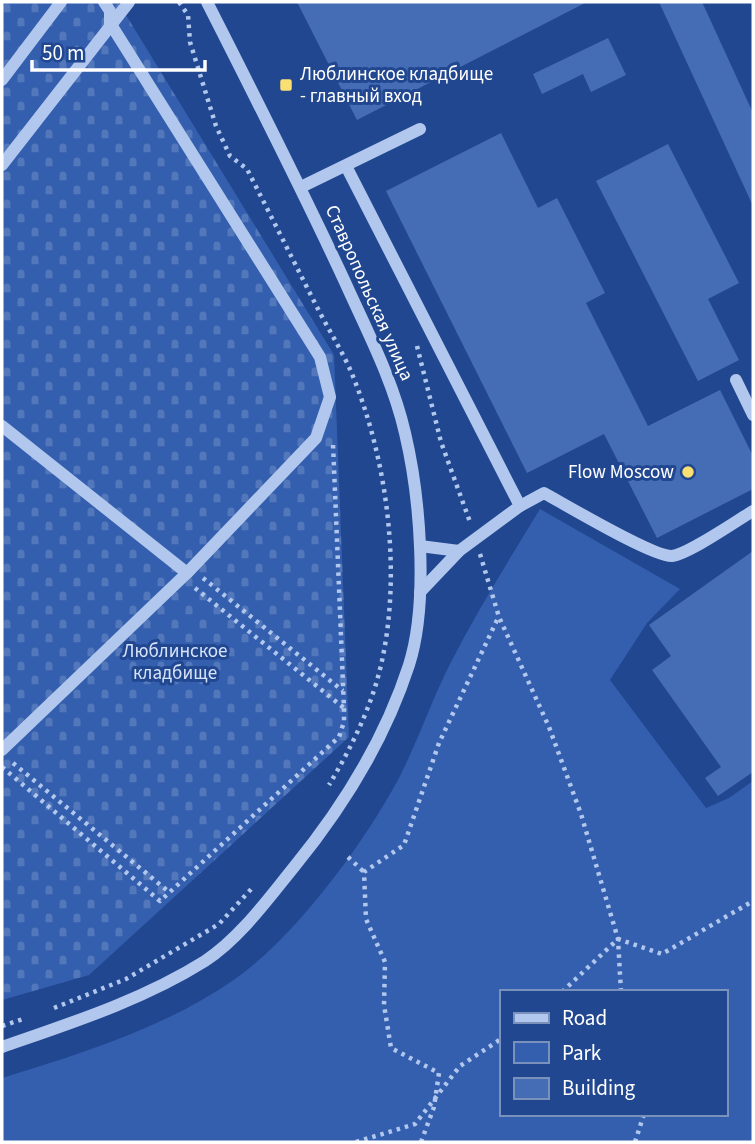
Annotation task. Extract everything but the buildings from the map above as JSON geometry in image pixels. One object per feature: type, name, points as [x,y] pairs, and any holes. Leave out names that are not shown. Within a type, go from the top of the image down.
[{"type":"street","points":[[2,79],[61,2]]},
{"type":"street","points":[[2,750],[187,573],[316,438],[330,397],[320,357],[110,23],[110,10],[104,2]]},
{"type":"street","points":[[2,165],[129,2]]},
{"type":"street","name":"Ставропольская улица","points":[[2,1047],[150,992],[207,959],[259,911],[353,787],[384,726],[410,662],[420,592],[420,546],[414,475],[405,430],[385,371],[301,187],[207,2]]},
{"type":"street","points":[[301,187],[420,129]]},
{"type":"street","points":[[346,166],[520,506]]},
{"type":"street","points":[[736,380],[753,415]]},
{"type":"street","points":[[2,426],[187,573]]},
{"type":"street","points":[[420,592],[459,551],[520,506],[544,493],[649,549],[670,556],[684,552],[753,511]]},
{"type":"street","points":[[420,546],[459,551]]},
{"type":"path","points":[[179,2],[188,15],[190,41],[216,126],[230,156],[247,169],[349,367],[380,470],[387,520],[391,591],[386,637],[376,684],[352,745],[326,791]]},
{"type":"path","points":[[412,335],[441,442],[476,539],[499,617],[558,752],[581,814],[618,939],[621,990]]},
{"type":"path","points":[[2,767],[160,901],[339,737],[344,722],[344,692],[332,431]]},
{"type":"path","points":[[187,573],[344,692]]},
{"type":"path","points":[[187,573],[344,708]]},
{"type":"path","points":[[364,872],[404,845],[439,743],[499,617]]},
{"type":"path","points":[[12,762],[169,892]]},
{"type":"path","points":[[348,857],[364,872],[366,919],[385,962],[384,1004],[391,1048],[439,1073],[435,1099],[421,1142]]},
{"type":"path","points":[[47,1011],[126,979],[219,924],[260,880]]},
{"type":"path","points":[[618,939],[663,954],[753,901]]},
{"type":"path","points":[[564,990],[618,939]]},
{"type":"path","points":[[2,1026],[36,1015]]},
{"type":"path","points":[[356,1142],[415,1124],[460,1066],[500,1040]]},
{"type":"path","points":[[635,1142],[643,1116]]},
{"type":"green space","name":"Люблинское кладбище","points":[[2,2],[118,2],[334,355],[349,737],[89,975],[2,1000]]},
{"type":"green space","points":[[540,509],[680,589],[647,623],[610,680],[706,808],[729,798],[753,781],[753,1142],[2,1142],[2,1078],[122,1038],[209,996],[258,961],[304,915],[347,861],[398,780],[450,664]]},
{"type":"place","name":"Люблинское кладбище - главный вход","points":[[286,85]]},
{"type":"place","name":"Flow Moscow","points":[[688,472]]}]
